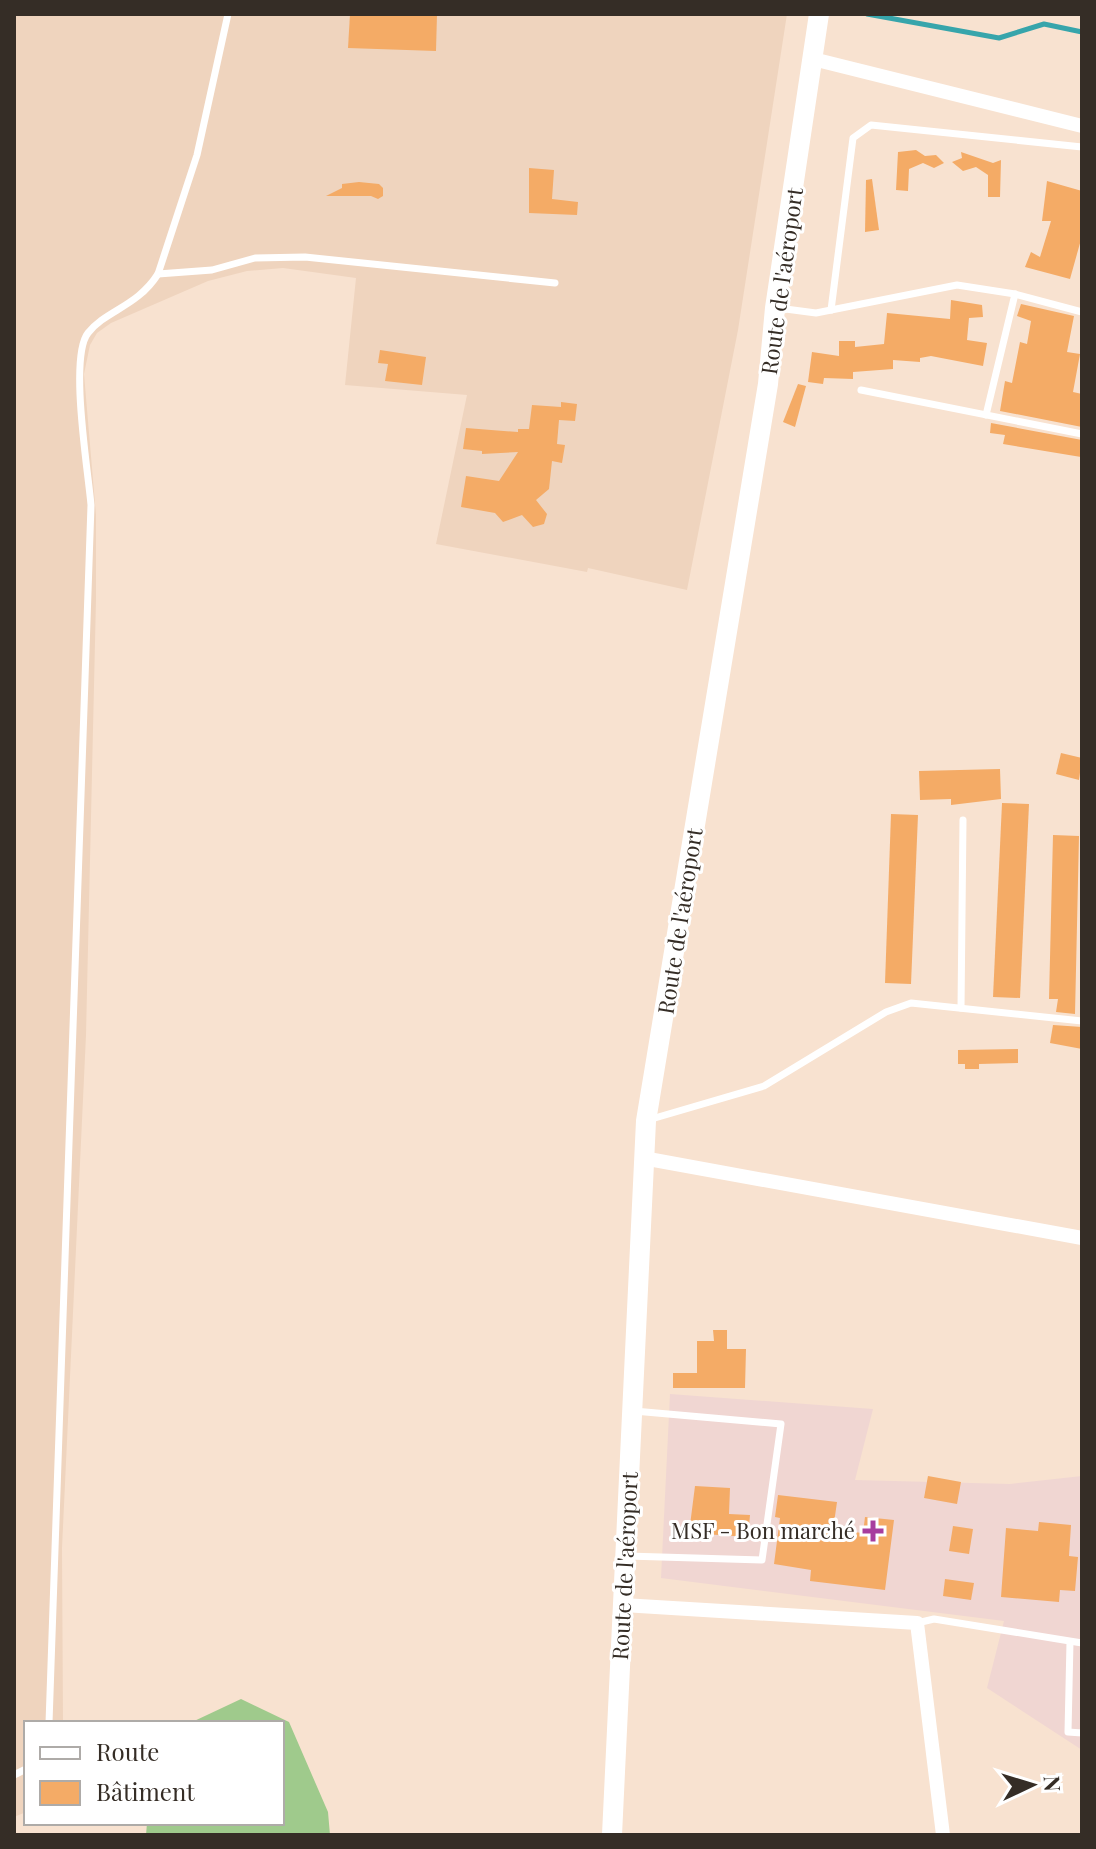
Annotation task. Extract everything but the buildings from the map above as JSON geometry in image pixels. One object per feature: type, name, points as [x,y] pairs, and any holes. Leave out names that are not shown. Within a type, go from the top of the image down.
[{"type":"street","name":"Route de l'aéroport","points":[[612,1835],[646,1121],[750,497],[819,14]]},
{"type":"street","points":[[813,59],[1082,126]]},
{"type":"street","points":[[643,1158],[1082,1238]]},
{"type":"street","points":[[623,1605],[917,1623],[943,1835]]},
{"type":"lane","points":[[49,1721],[91,505],[80,389],[81,351],[87,333],[148,290],[158,274],[197,155],[228,14]]},
{"type":"lane","points":[[831,310],[853,138],[871,125],[1082,147]]},
{"type":"lane","points":[[158,274],[212,270],[255,258],[305,257],[555,283]]},
{"type":"lane","points":[[775,308],[816,313],[957,285],[1015,294],[1082,312]]},
{"type":"lane","points":[[986,415],[1015,294]]},
{"type":"lane","points":[[861,390],[1082,434]]},
{"type":"lane","points":[[961,1008],[963,820]]},
{"type":"lane","points":[[646,1121],[764,1086],[886,1012],[911,1003],[1082,1021]]},
{"type":"lane","points":[[625,1556],[762,1560],[781,1424],[634,1411]]},
{"type":"lane","points":[[917,1623],[934,1619],[1082,1643]]},
{"type":"lane","points":[[1070,1642],[1068,1732],[1082,1733]]},
{"type":"shaded area","points":[[14,14],[787,14],[738,330],[687,590],[588,568],[587,572],[436,544],[467,395],[345,385],[356,278],[283,268],[247,271],[208,281],[111,323],[97,333],[90,345],[84,374],[96,515],[96,599],[86,1035],[62,1548],[63,1721],[24,1721],[24,1813],[14,1817]]},
{"type":"shaded area","name":"MSF - Bon marché","points":[[670,1394],[873,1409],[855,1480],[1010,1484],[1082,1476],[1082,1750],[987,1688],[1004,1621],[661,1578]]},
{"type":"green space","points":[[241,1699],[289,1722],[328,1812],[330,1835],[146,1835],[147,1825],[284,1825],[284,1721],[194,1721]]},
{"type":"waterway","points":[[867,14],[999,38],[1044,24],[1082,32]]},
{"type":"place","name":"MSF - Bon marché","points":[[873,1531]]}]
